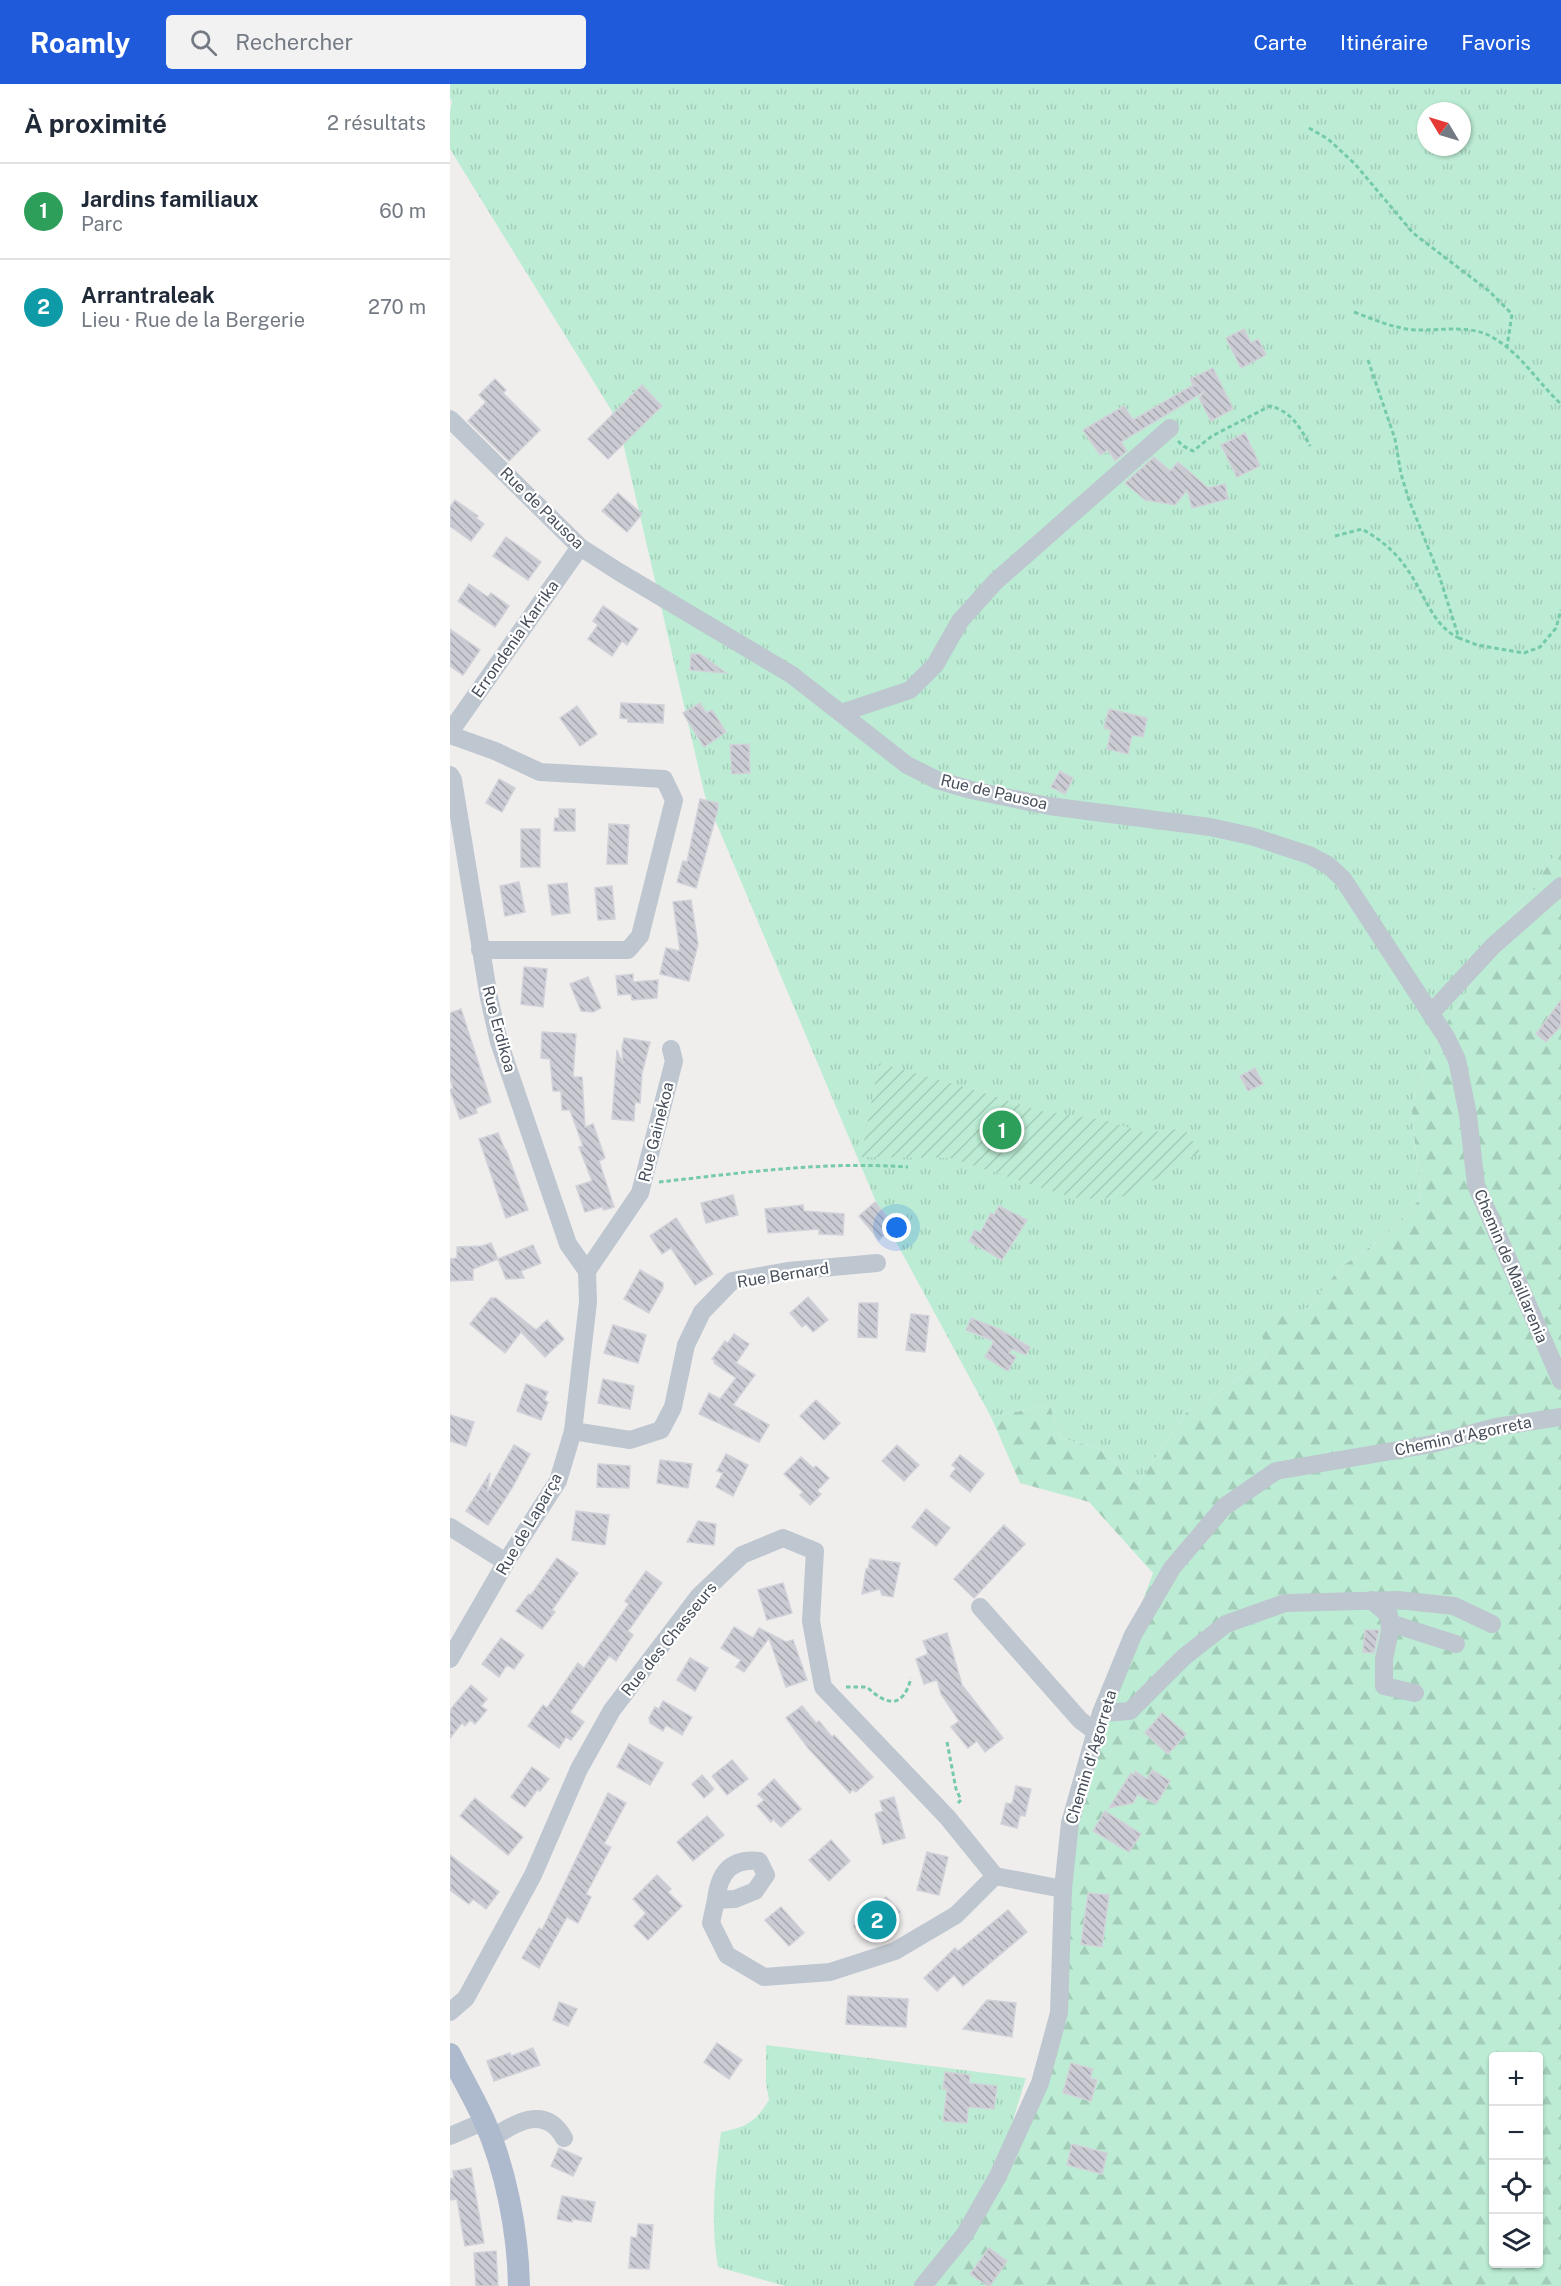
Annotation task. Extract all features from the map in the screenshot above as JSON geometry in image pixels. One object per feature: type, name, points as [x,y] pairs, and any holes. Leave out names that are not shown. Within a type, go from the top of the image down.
[{"type":"main road","points":[[450,2054],[488,2130],[501,2168],[518,2250],[519,2286]]},
{"type":"street","name":"Rue de Pausoa","points":[[450,419],[580,547],[784,669],[907,765],[937,780],[971,790],[1049,806],[1210,827],[1260,839],[1309,855],[1328,865],[1343,879],[1431,1013]]},
{"type":"street","points":[[841,713],[910,690],[935,665],[960,621],[996,581],[1170,428]]},
{"type":"street","name":"Errondenia Karrika","points":[[450,733],[580,547]]},
{"type":"street","points":[[450,733],[540,772],[664,779],[674,800],[640,936],[628,950],[480,950]]},
{"type":"street","name":"Rue Erdikoa","points":[[450,775],[453,780],[480,950],[499,1042],[568,1244],[587,1271]]},
{"type":"street","points":[[450,863],[462,845]]},
{"type":"street","points":[[1431,1013],[1493,945],[1561,886]]},
{"type":"street","name":"Chemin de Maillarenia","points":[[1431,1013],[1457,1060],[1468,1115],[1476,1185],[1561,1381]]},
{"type":"street","name":"Rue Gainekoa","points":[[587,1271],[640,1193],[674,1061],[671,1049]]},
{"type":"street","name":"Rue Bernard","points":[[573,1431],[630,1440],[661,1430],[673,1407],[686,1345],[702,1312],[732,1281],[788,1271],[877,1263]]},
{"type":"street","name":"Rue de Laparça","points":[[450,1659],[506,1562],[558,1481],[573,1431],[588,1302],[587,1271]]},
{"type":"street","name":"Chemin d'Agorreta","points":[[923,2286],[965,2234],[998,2176],[1040,2083],[1059,2013],[1063,1889],[1070,1823],[1101,1713],[1133,1635],[1172,1568],[1224,1507],[1276,1471],[1432,1444],[1496,1427],[1561,1417]]},
{"type":"street","points":[[450,1527],[506,1562]]},
{"type":"street","name":"Rue des Chasseurs","points":[[450,2012],[466,1998],[533,1875],[579,1769],[612,1710],[699,1596],[742,1555],[783,1538],[814,1551],[811,1621],[823,1687],[948,1818],[995,1875]]},
{"type":"street","points":[[1371,1600],[1389,1615],[1390,1631],[1384,1659],[1384,1686],[1415,1693]]},
{"type":"street","points":[[1101,1713],[1130,1712],[1184,1657],[1226,1624],[1285,1603],[1398,1600],[1454,1606],[1492,1624]]},
{"type":"street","points":[[980,1607],[1080,1719],[1096,1732]]},
{"type":"street","points":[[1390,1623],[1456,1644]]},
{"type":"street","points":[[716,1900],[711,1923],[727,1955],[764,1977],[830,1972],[895,1951],[957,1915],[995,1875],[1063,1889]]},
{"type":"street","points":[[450,2136],[488,2130],[531,2119],[547,2121],[558,2127],[564,2138]]},
{"type":"path","points":[[1309,128],[1328,139],[1355,164],[1413,233],[1489,291],[1512,314],[1507,346]]},
{"type":"path","points":[[1354,312],[1389,326],[1416,330],[1471,331],[1490,336],[1507,346],[1521,359],[1561,404]]},
{"type":"path","points":[[1368,360],[1395,439],[1401,474],[1409,500],[1435,562],[1459,638]]},
{"type":"path","points":[[1170,428],[1183,446],[1193,451],[1212,436],[1270,406],[1292,417],[1310,446]]},
{"type":"path","points":[[1335,536],[1362,529],[1385,542],[1407,568],[1437,620],[1448,633],[1477,645],[1524,653],[1540,647],[1556,627],[1561,610]]},
{"type":"path","points":[[643,1184],[788,1168],[886,1165],[908,1167]]},
{"type":"path","points":[[830,1695],[849,1686],[867,1687],[877,1697],[889,1702],[898,1701],[908,1690],[911,1678]]},
{"type":"path","points":[[947,1742],[956,1789],[961,1800],[948,1818]]},
{"type":"green space","points":[[450,84],[1561,84],[1561,845],[1437,1038],[1411,1105],[1421,1198],[1383,1238],[1341,1267],[1308,1308],[1261,1321],[1266,1359],[1186,1413],[1137,1485],[1101,1449],[1060,1438],[1050,1405],[991,1417],[882,1216],[705,796],[618,421],[450,149],[452,101]]},
{"type":"green space","points":[[1561,845],[1561,2286],[923,2286],[998,2176],[1059,2013],[1063,1889],[1101,1713],[1153,1573],[1089,1502],[1020,1483],[991,1417],[1050,1405],[1060,1438],[1101,1449],[1137,1485],[1186,1413],[1266,1359],[1260,1321],[1308,1308],[1341,1267],[1383,1238],[1421,1198],[1411,1105],[1437,1038]]},
{"type":"green space","points":[[879,1063],[1041,1111],[1104,1120],[1146,1133],[1184,1128],[1200,1152],[1128,1196],[1092,1199],[1070,1197],[950,1158],[861,1157]]},
{"type":"green space","points":[[766,2045],[1026,2078],[1008,2136],[985,2182],[956,2233],[914,2286],[785,2286],[718,2267],[714,2216],[721,2132],[750,2122],[769,2100],[766,2083]]},
{"type":"building","points":[[1244,329],[1251,343],[1258,339],[1266,355],[1241,368],[1226,338]]},
{"type":"building","points":[[1213,368],[1233,409],[1211,421],[1199,398],[1205,391],[1121,442],[1127,451],[1115,461],[1108,450],[1100,455],[1083,430],[1124,406],[1133,420],[1193,385],[1190,379]]},
{"type":"building","points":[[495,379],[506,390],[503,393],[540,430],[509,461],[468,421],[486,402],[479,395]]},
{"type":"building","points":[[642,385],[662,406],[608,459],[588,439]]},
{"type":"building","points":[[1245,433],[1260,466],[1237,477],[1221,445]]},
{"type":"building","points":[[1154,457],[1170,471],[1178,462],[1208,488],[1225,484],[1228,499],[1192,508],[1187,490],[1175,505],[1145,500],[1125,483]]},
{"type":"building","points":[[618,493],[642,514],[627,532],[602,511]]},
{"type":"building","points":[[455,500],[478,516],[476,518],[484,524],[471,541],[450,526],[450,507]]},
{"type":"building","points":[[506,537],[541,562],[528,580],[493,556]]},
{"type":"building","points":[[469,584],[488,597],[491,593],[509,606],[495,627],[458,601]]},
{"type":"building","points":[[603,606],[638,629],[627,645],[622,641],[612,656],[588,639],[598,625],[593,621]]},
{"type":"building","points":[[450,629],[480,650],[463,675],[450,666]]},
{"type":"building","points":[[691,654],[700,654],[726,673],[690,670]]},
{"type":"building","points":[[621,703],[664,705],[663,723],[628,722],[628,719],[620,718]]},
{"type":"building","points":[[700,703],[706,713],[712,710],[726,732],[704,747],[683,713]]},
{"type":"building","points":[[577,706],[597,734],[580,746],[560,718]]},
{"type":"building","points":[[1109,709],[1147,718],[1143,737],[1132,735],[1128,754],[1107,749],[1111,730],[1104,728]]},
{"type":"building","points":[[749,744],[750,773],[732,774],[730,745]]},
{"type":"building","points":[[1060,771],[1073,778],[1065,794],[1051,787]]},
{"type":"building","points":[[499,779],[515,788],[502,812],[486,803]]},
{"type":"building","points":[[700,799],[718,803],[718,809],[696,888],[677,882],[683,861],[687,862]]},
{"type":"building","points":[[559,809],[575,809],[575,831],[554,831],[555,818],[559,818]]},
{"type":"building","points":[[609,824],[629,825],[627,864],[607,864]]},
{"type":"building","points":[[521,829],[540,829],[540,867],[521,867]]},
{"type":"building","points":[[519,882],[525,912],[505,916],[500,886]]},
{"type":"building","points":[[567,883],[570,913],[552,915],[548,885]]},
{"type":"building","points":[[612,886],[615,919],[598,920],[595,888]]},
{"type":"building","points":[[691,900],[698,944],[689,981],[660,974],[666,948],[680,951],[673,902]]},
{"type":"building","points":[[524,967],[547,969],[543,1007],[521,1004]]},
{"type":"building","points":[[633,974],[633,982],[658,980],[657,998],[632,1000],[631,994],[618,995],[616,976]]},
{"type":"building","points":[[588,977],[601,1008],[593,1012],[581,1011],[570,984]]},
{"type":"building","points":[[1561,1000],[1561,1026],[1546,1042],[1536,1034]]},
{"type":"building","points":[[461,1009],[491,1102],[476,1108],[477,1113],[460,1119],[450,1090],[453,1088],[450,1078],[450,1013]]},
{"type":"building","points":[[542,1032],[576,1034],[573,1077],[582,1077],[585,1127],[593,1124],[605,1158],[599,1161],[614,1207],[604,1210],[602,1207],[585,1212],[576,1186],[592,1181],[579,1147],[583,1146],[570,1110],[562,1110],[561,1091],[553,1091],[550,1059],[541,1058]]},
{"type":"building","points":[[624,1038],[650,1042],[642,1073],[640,1103],[635,1102],[634,1121],[612,1119],[617,1050],[623,1064]]},
{"type":"building","points":[[1255,1068],[1263,1084],[1248,1091],[1240,1076]]},
{"type":"building","points":[[498,1133],[528,1210],[506,1218],[479,1139]]},
{"type":"building","points":[[733,1195],[738,1215],[706,1223],[701,1203]]},
{"type":"building","points":[[875,1202],[895,1226],[879,1240],[859,1216]]},
{"type":"building","points":[[803,1205],[804,1211],[844,1214],[843,1235],[819,1234],[819,1229],[768,1233],[765,1209]]},
{"type":"building","points":[[999,1206],[1027,1220],[1002,1260],[969,1241],[975,1230],[980,1233],[991,1213],[994,1215]]},
{"type":"building","points":[[676,1218],[713,1274],[695,1285],[671,1248],[662,1254],[650,1236]]},
{"type":"building","points":[[491,1243],[498,1259],[473,1269],[473,1280],[450,1281],[450,1259],[457,1258],[457,1247],[482,1246]]},
{"type":"building","points":[[533,1245],[541,1263],[521,1271],[524,1278],[506,1279],[498,1259]]},
{"type":"building","points":[[640,1270],[663,1283],[663,1288],[649,1313],[624,1299]]},
{"type":"building","points":[[808,1297],[828,1320],[813,1332],[806,1324],[802,1327],[790,1313]]},
{"type":"building","points":[[491,1298],[496,1298],[536,1330],[547,1320],[564,1339],[545,1357],[521,1332],[505,1353],[470,1324]]},
{"type":"building","points":[[859,1303],[878,1303],[877,1338],[858,1337]]},
{"type":"building","points":[[911,1314],[929,1316],[925,1352],[906,1350]]},
{"type":"building","points":[[971,1318],[999,1329],[1030,1347],[1026,1355],[1012,1349],[1009,1353],[1016,1357],[1008,1371],[985,1357],[994,1341],[966,1330]]},
{"type":"building","points":[[613,1325],[646,1335],[638,1363],[604,1353]]},
{"type":"building","points":[[734,1334],[749,1344],[736,1363],[755,1375],[733,1405],[769,1425],[759,1442],[699,1414],[709,1393],[720,1399],[736,1378],[714,1363],[712,1359],[725,1341],[728,1343]]},
{"type":"building","points":[[603,1379],[634,1386],[630,1409],[598,1403]]},
{"type":"building","points":[[526,1384],[548,1392],[544,1400],[548,1402],[541,1420],[517,1411]]},
{"type":"building","points":[[816,1400],[840,1423],[824,1440],[800,1416]]},
{"type":"building","points":[[450,1415],[474,1422],[466,1446],[450,1441]]},
{"type":"building","points":[[514,1445],[530,1454],[512,1488],[488,1525],[466,1511],[490,1473],[487,1493]]},
{"type":"building","points":[[897,1445],[919,1465],[904,1481],[882,1461]]},
{"type":"building","points":[[726,1454],[748,1465],[733,1496],[716,1487],[723,1473],[717,1471]]},
{"type":"building","points":[[960,1455],[984,1474],[970,1492],[950,1476],[956,1468],[952,1465]]},
{"type":"building","points":[[801,1457],[813,1468],[816,1466],[829,1478],[817,1491],[821,1494],[810,1505],[800,1495],[803,1492],[784,1474]]},
{"type":"building","points":[[660,1460],[692,1464],[688,1488],[657,1483]]},
{"type":"building","points":[[598,1464],[630,1466],[629,1488],[597,1487]]},
{"type":"building","points":[[926,1509],[950,1528],[936,1546],[912,1527]]},
{"type":"building","points":[[576,1511],[609,1515],[605,1545],[572,1540]]},
{"type":"building","points":[[698,1521],[716,1524],[714,1545],[687,1542]]},
{"type":"building","points":[[1004,1525],[1025,1544],[974,1598],[954,1579]]},
{"type":"building","points":[[557,1558],[578,1573],[552,1610],[555,1612],[542,1629],[516,1611],[529,1594],[531,1595]]},
{"type":"building","points":[[870,1559],[900,1563],[893,1597],[882,1595],[880,1589],[862,1594]]},
{"type":"building","points":[[646,1571],[662,1583],[628,1631],[633,1635],[616,1661],[609,1656],[570,1712],[584,1722],[571,1740],[566,1737],[559,1748],[528,1726],[543,1705],[547,1708],[578,1663],[584,1668],[629,1604],[625,1601]]},
{"type":"building","points":[[783,1583],[792,1613],[767,1620],[758,1590]]},
{"type":"building","points":[[734,1627],[753,1638],[759,1628],[786,1642],[793,1640],[807,1680],[786,1687],[769,1638],[744,1672],[736,1667],[741,1660],[721,1648]]},
{"type":"building","points":[[1365,1630],[1379,1630],[1374,1653],[1363,1652]]},
{"type":"building","points":[[947,1633],[962,1685],[1003,1738],[985,1752],[977,1741],[968,1748],[951,1727],[959,1721],[941,1694],[937,1680],[924,1684],[916,1659],[928,1654],[923,1641]]},
{"type":"building","points":[[501,1638],[524,1655],[514,1669],[507,1665],[499,1677],[482,1664]]},
{"type":"building","points":[[690,1658],[708,1668],[695,1691],[677,1680]]},
{"type":"building","points":[[471,1685],[487,1699],[481,1706],[487,1710],[475,1724],[470,1720],[465,1726],[462,1723],[450,1738],[450,1710]]},
{"type":"building","points":[[663,1701],[692,1717],[682,1735],[666,1725],[663,1731],[650,1723],[649,1718],[655,1707],[659,1709]]},
{"type":"building","points":[[802,1706],[816,1723],[819,1721],[832,1737],[834,1735],[873,1777],[856,1792],[853,1789],[850,1793],[808,1748],[786,1718]]},
{"type":"building","points":[[1162,1713],[1186,1734],[1168,1754],[1145,1733]]},
{"type":"building","points":[[629,1744],[663,1763],[650,1785],[617,1767]]},
{"type":"building","points":[[732,1760],[748,1779],[727,1795],[712,1776]]},
{"type":"building","points":[[532,1767],[549,1779],[540,1791],[537,1790],[525,1807],[511,1797]]},
{"type":"building","points":[[1152,1770],[1170,1781],[1156,1804],[1138,1794],[1133,1803],[1109,1808],[1131,1773],[1134,1775],[1135,1771],[1147,1779]]},
{"type":"building","points":[[702,1775],[714,1789],[704,1798],[692,1784]]},
{"type":"building","points":[[774,1779],[801,1809],[781,1827],[773,1819],[771,1822],[757,1806],[764,1800],[758,1794]]},
{"type":"building","points":[[1016,1786],[1031,1789],[1025,1816],[1020,1815],[1017,1828],[1001,1824],[1006,1803],[1012,1804]]},
{"type":"building","points":[[608,1793],[626,1803],[604,1844],[611,1847],[586,1894],[591,1897],[578,1923],[567,1917],[539,1968],[522,1958],[539,1928],[542,1930]]},
{"type":"building","points":[[894,1797],[905,1838],[883,1844],[875,1814],[883,1811],[880,1801]]},
{"type":"building","points":[[475,1798],[523,1837],[508,1855],[460,1816]]},
{"type":"building","points":[[1105,1811],[1141,1834],[1129,1852],[1093,1831]]},
{"type":"building","points":[[707,1816],[724,1835],[693,1861],[677,1842]]},
{"type":"building","points":[[831,1840],[850,1861],[829,1881],[809,1860]]},
{"type":"building","points":[[927,1852],[948,1857],[939,1895],[917,1890]]},
{"type":"building","points":[[450,1855],[499,1892],[486,1909],[473,1899],[469,1904],[450,1890]]},
{"type":"building","points":[[657,1875],[671,1889],[668,1892],[682,1906],[648,1940],[634,1926],[646,1913],[633,1899]]},
{"type":"building","points":[[1088,1893],[1109,1895],[1102,1947],[1081,1944]]},
{"type":"building","points":[[886,1897],[900,1912],[868,1941],[854,1926]]},
{"type":"building","points":[[781,1907],[804,1933],[789,1946],[765,1920]]},
{"type":"building","points":[[1008,1910],[1027,1932],[963,1986],[954,1975],[937,1991],[924,1978],[955,1948],[958,1951]]},
{"type":"building","points":[[848,1996],[908,1999],[906,2027],[846,2024]]},
{"type":"building","points":[[987,2000],[1016,2003],[1012,2037],[963,2029]]},
{"type":"building","points":[[559,2002],[577,2009],[568,2026],[553,2020]]},
{"type":"building","points":[[717,2043],[742,2060],[729,2079],[704,2062]]},
{"type":"building","points":[[533,2048],[540,2065],[494,2081],[487,2061]]},
{"type":"building","points":[[1071,2063],[1093,2069],[1090,2078],[1097,2080],[1091,2101],[1063,2093]]},
{"type":"building","points":[[945,2072],[970,2075],[969,2083],[997,2086],[994,2109],[968,2107],[967,2123],[943,2121],[947,2089],[943,2089]]},
{"type":"building","points":[[1072,2144],[1107,2153],[1102,2174],[1067,2165]]},
{"type":"building","points":[[559,2148],[582,2158],[573,2176],[551,2166]]},
{"type":"building","points":[[471,2168],[484,2243],[465,2246],[457,2199],[450,2200],[450,2179],[454,2178],[453,2171]]},
{"type":"building","points":[[562,2196],[595,2202],[591,2222],[557,2219]]},
{"type":"building","points":[[638,2224],[653,2225],[649,2269],[629,2268],[631,2237],[637,2238]]},
{"type":"building","points":[[989,2248],[1007,2261],[988,2286],[970,2274]]},
{"type":"building","points":[[496,2251],[498,2286],[476,2286],[474,2253]]},
{"type":"place","name":"Jardins familiaux","points":[[1002,1130]]},
{"type":"place","name":"Arrantraleak","points":[[877,1920]]}]
